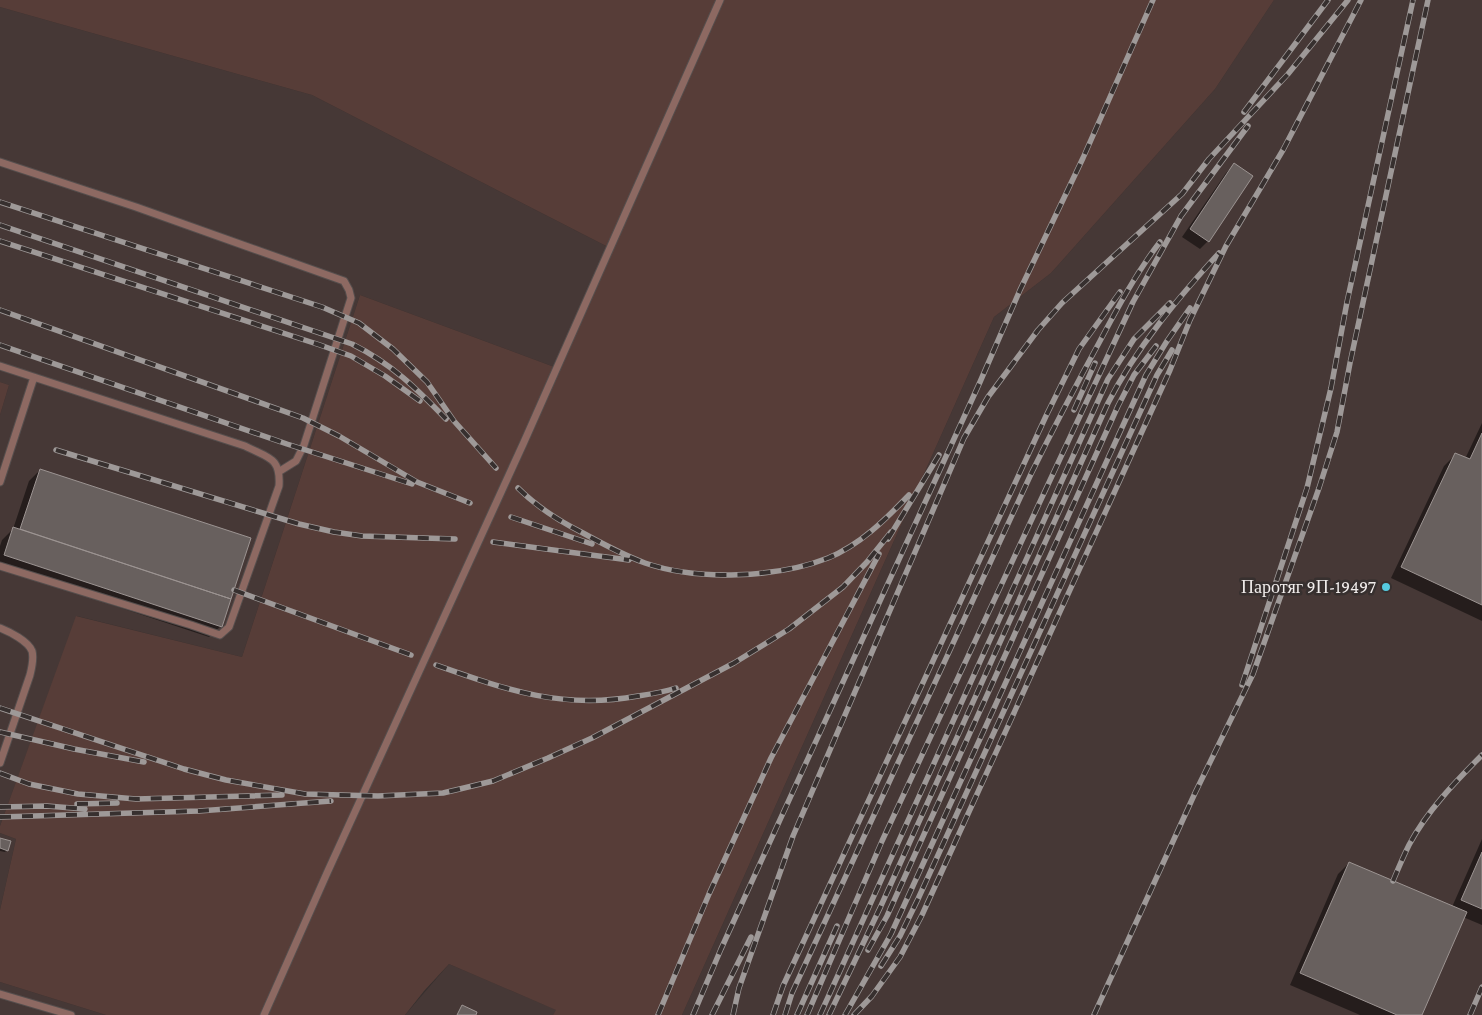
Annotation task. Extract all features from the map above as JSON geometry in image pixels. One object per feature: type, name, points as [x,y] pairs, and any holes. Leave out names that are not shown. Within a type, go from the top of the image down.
[{"type":"lane","points":[[264,1015],[579,320],[720,0]]},
{"type":"lane","points":[[0,162],[127,204],[344,281],[351,298],[304,445],[296,461],[280,471]]},
{"type":"lane","points":[[0,366],[245,446],[273,460],[280,471],[279,486],[229,627],[220,635],[0,566]]},
{"type":"lane","points":[[0,482],[34,377]]},
{"type":"lane","points":[[0,628],[26,643],[32,650],[33,661],[0,763]]},
{"type":"lane","points":[[0,994],[71,1015]]},
{"type":"shaded area","points":[[0,0],[1274,0],[1215,89],[1051,273],[994,317],[682,1015],[553,1015],[556,1010],[449,964],[405,1015],[106,1015],[0,982],[0,910],[16,839],[0,833],[0,826],[76,616],[242,657],[360,295],[557,368],[610,248],[312,95],[0,7]]},
{"type":"shaded area","points":[[1274,0],[1482,0],[1482,1015],[682,1015],[994,317],[1051,273],[1215,89]]},
{"type":"shaded area","points":[[0,7],[312,95],[610,248],[557,368],[360,295],[242,657],[77,616],[0,826],[0,415],[9,385],[0,382]]},
{"type":"shaded area","points":[[0,382],[9,385],[0,415]]},
{"type":"shaded area","points":[[0,833],[16,839],[0,910]]},
{"type":"shaded area","points":[[449,964],[557,1010],[553,1015],[405,1015]]},
{"type":"shaded area","points":[[0,982],[106,1015],[0,1015]]},
{"type":"building","points":[[1234,163],[1253,176],[1209,242],[1190,229]]},
{"type":"building","points":[[1482,433],[1482,605],[1401,567],[1455,453],[1470,459]]},
{"type":"building","points":[[40,469],[251,538],[231,599],[20,529]]},
{"type":"building","points":[[13,527],[231,599],[222,627],[4,555]]},
{"type":"building","points":[[0,838],[11,841],[8,851],[0,848]]},
{"type":"building","points":[[1482,852],[1482,909],[1461,900]]},
{"type":"building","points":[[1349,862],[1467,912],[1422,1015],[1397,1015],[1300,973]]},
{"type":"building","points":[[462,1005],[477,1012],[476,1015],[457,1015]]},
{"type":"railway","points":[[693,1015],[721,949],[980,382],[1020,290],[1083,158],[1153,0]]},
{"type":"railway","points":[[1244,112],[1328,0]]},
{"type":"railway","points":[[733,1015],[739,988],[793,836],[964,438],[988,397],[1038,330],[1062,303],[1182,194],[1209,159],[1288,74],[1348,0]]},
{"type":"railway","points":[[854,1015],[872,996],[900,957],[922,915],[1170,370],[1190,320],[1226,246],[1283,150],[1361,0]]},
{"type":"railway","points":[[1242,685],[1307,488],[1331,388],[1347,302],[1413,0]]},
{"type":"railway","points":[[1094,1015],[1195,793],[1253,674],[1319,488],[1337,432],[1350,363],[1428,0]]},
{"type":"railway","points":[[807,1015],[882,841],[1133,302],[1181,216],[1248,126]]},
{"type":"railway","points":[[0,202],[322,307],[359,323],[393,349],[427,382],[454,421],[496,468]]},
{"type":"railway","points":[[0,225],[352,344],[403,377],[446,419]]},
{"type":"railway","points":[[0,241],[351,356],[385,376],[420,401]]},
{"type":"railway","points":[[785,1015],[792,993],[1031,474],[1121,303],[1160,242]]},
{"type":"railway","points":[[829,1015],[880,908],[1108,403],[1131,363],[1159,324],[1219,253]]},
{"type":"railway","points":[[773,1015],[783,986],[1046,416],[1079,349],[1120,292]]},
{"type":"railway","points":[[820,1015],[1108,379],[1134,339],[1170,303]]},
{"type":"railway","points":[[845,1015],[891,934],[1146,375],[1190,308]]},
{"type":"railway","points":[[0,310],[303,418],[339,436],[417,482],[470,503]]},
{"type":"railway","points":[[0,345],[287,444],[412,484]]},
{"type":"railway","points":[[868,950],[887,916],[1118,406],[1134,375],[1156,346]]},
{"type":"railway","points":[[881,966],[900,936],[918,899],[1157,375],[1172,350]]},
{"type":"railway","points":[[1074,410],[1095,363]]},
{"type":"railway","points":[[56,450],[299,524],[334,532],[362,536],[455,539]]},
{"type":"railway","points":[[888,539],[939,455]]},
{"type":"railway","points":[[518,488],[557,518],[629,556],[666,569],[712,575],[737,575],[785,570],[828,558],[862,539],[909,495]]},
{"type":"railway","points":[[511,517],[592,544]]},
{"type":"railway","points":[[0,708],[184,769],[226,780],[305,794],[378,796],[443,793],[493,781],[548,758],[592,738],[734,663],[789,629],[843,587],[867,562],[891,532]]},
{"type":"railway","points":[[493,542],[629,560]]},
{"type":"railway","points":[[658,1015],[709,894],[771,758],[879,554]]},
{"type":"railway","points":[[234,590],[411,655]]},
{"type":"railway","points":[[436,665],[511,689],[559,699],[584,701],[610,700],[653,694],[676,688]]},
{"type":"railway","points":[[0,732],[74,749],[144,762]]},
{"type":"railway","points":[[1393,881],[1409,845],[1424,820],[1452,786],[1482,755]]},
{"type":"railway","points":[[0,773],[29,784],[78,794],[136,799],[282,795]]},
{"type":"railway","points":[[0,817],[199,811],[331,801]]},
{"type":"railway","points":[[77,804],[117,803]]},
{"type":"railway","points":[[0,807],[47,806],[85,809]]},
{"type":"railway","points":[[797,1015],[837,926]]},
{"type":"railway","points":[[712,1015],[751,937]]},
{"type":"railway","points":[[1470,1015],[1482,987]]},
{"type":"place","name":"Паротяг 9П-19497","points":[[1386,587]]}]
